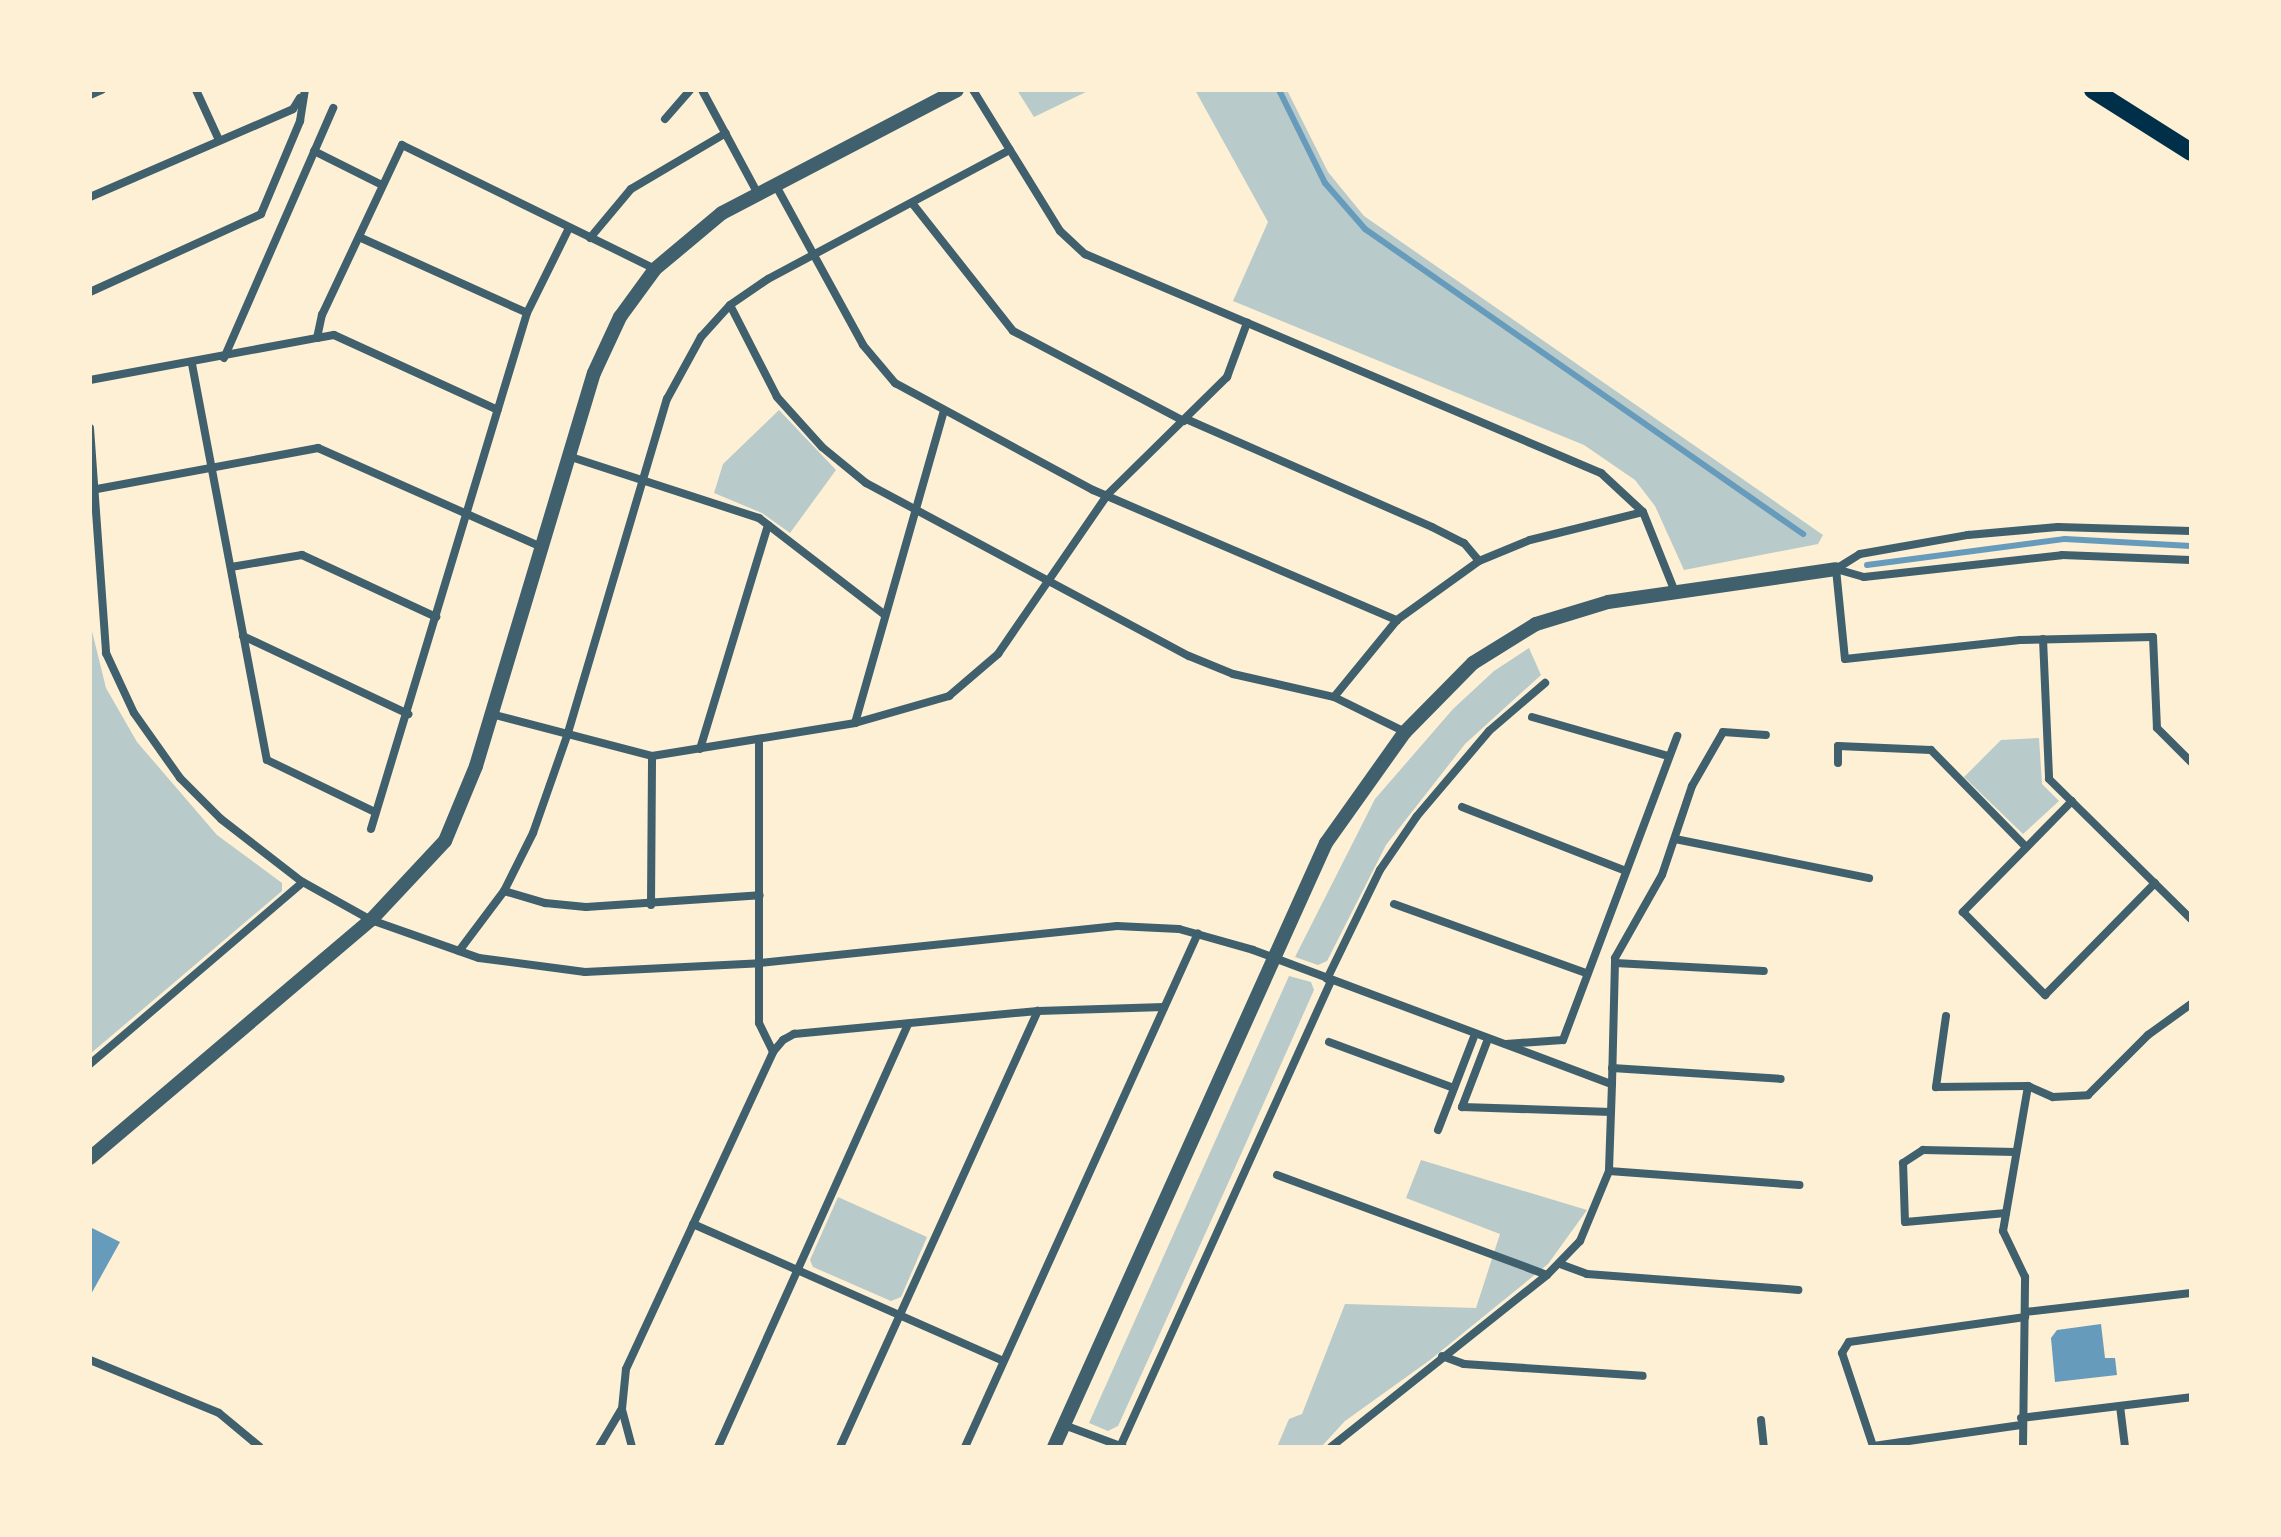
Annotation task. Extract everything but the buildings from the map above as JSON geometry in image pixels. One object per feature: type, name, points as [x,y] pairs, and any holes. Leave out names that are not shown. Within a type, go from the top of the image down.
[{"type":"highway","points":[[2093,90],[2191,152]]},
{"type":"street","points":[[90,95],[102,90]]},
{"type":"street","points":[[196,90],[219,140]]},
{"type":"street","points":[[665,119],[690,90]]},
{"type":"street","points":[[702,90],[758,194]]},
{"type":"street","points":[[90,1158],[371,920],[445,841],[469,788],[568,456],[608,339],[655,269],[698,229],[775,184],[957,90]]},
{"type":"street","points":[[973,90],[1060,231],[1085,254],[1579,460],[1622,488],[1643,512],[1675,592]]},
{"type":"street","points":[[90,197],[293,109],[303,94]]},
{"type":"street","points":[[90,292],[261,214],[300,121],[303,94]]},
{"type":"street","points":[[224,358],[333,108]]},
{"type":"street","points":[[590,238],[637,184],[726,133]]},
{"type":"street","points":[[317,338],[402,145],[655,269]]},
{"type":"street","points":[[459,951],[504,891],[526,849],[567,736],[644,479],[682,368],[730,305],[814,255],[1010,150]]},
{"type":"street","points":[[314,151],[382,185]]},
{"type":"street","points":[[775,184],[875,362],[895,383],[1108,494],[1397,620]]},
{"type":"street","points":[[912,203],[1013,331],[1185,420],[1432,527],[1464,543],[1479,561]]},
{"type":"street","points":[[371,829],[527,313],[569,228]]},
{"type":"street","points":[[359,237],[527,313]]},
{"type":"street","points":[[730,305],[767,380],[802,428],[843,468],[916,512],[1221,669],[1334,697],[1405,732]]},
{"type":"street","points":[[491,714],[652,756],[855,723],[919,708],[964,686],[998,654],[1108,494],[1227,377],[1247,323]]},
{"type":"street","points":[[90,380],[186,360],[192,364],[334,335],[498,410]]},
{"type":"street","points":[[192,364],[267,760],[375,812]]},
{"type":"street","points":[[855,723],[944,411]]},
{"type":"street","points":[[90,428],[97,489],[93,503],[106,653],[116,680],[190,788],[250,843],[303,882],[371,920],[459,951],[566,972],[760,963],[1117,926],[1198,933],[1612,1084]]},
{"type":"street","points":[[97,489],[318,448],[541,547]]},
{"type":"street","points":[[568,456],[733,507],[768,525],[885,615]]},
{"type":"street","points":[[1334,697],[1397,620],[1479,561],[1530,540],[1643,512]]},
{"type":"street","points":[[700,749],[768,525]]},
{"type":"street","points":[[1054,1447],[1326,843],[1405,732],[1462,672],[1519,631],[1587,607],[1836,569],[1860,554],[1968,535],[2058,527],[2191,531]]},
{"type":"street","points":[[231,567],[302,555],[436,617]]},
{"type":"street","points":[[1836,569],[1864,577],[2062,555],[2191,560]]},
{"type":"street","points":[[1836,569],[1845,659],[2043,639],[2153,637],[2157,728],[2191,762]]},
{"type":"street","points":[[243,636],[408,714]]},
{"type":"street","points":[[2043,639],[2049,779],[2191,919]]},
{"type":"street","points":[[1064,1425],[1121,1447],[1380,870],[1417,816],[1489,731],[1545,683]]},
{"type":"street","points":[[1532,717],[1668,756]]},
{"type":"street","points":[[1331,1447],[1560,1264],[1589,1226],[1609,1171],[1615,963],[1675,839],[1674,827],[1692,786],[1723,732],[1766,735]]},
{"type":"street","points":[[1501,1044],[1563,1040],[1677,736]]},
{"type":"street","points":[[759,739],[759,1023],[773,1052]]},
{"type":"street","points":[[1838,763],[1838,746],[1931,750],[2026,847]]},
{"type":"street","points":[[651,905],[652,756]]},
{"type":"street","points":[[2072,801],[1963,912],[2045,995],[2155,883]]},
{"type":"street","points":[[1462,807],[1626,871]]},
{"type":"street","points":[[1675,839],[1869,878]]},
{"type":"street","points":[[90,1064],[303,882]]},
{"type":"street","points":[[504,891],[545,903],[651,905],[760,895]]},
{"type":"street","points":[[1394,904],[1586,973]]},
{"type":"street","points":[[965,1447],[1198,933]]},
{"type":"street","points":[[1615,963],[1764,971]]},
{"type":"street","points":[[1946,1016],[1936,1087],[2028,1086],[2053,1097],[2088,1095],[2148,1035],[2191,1004]]},
{"type":"street","points":[[632,1447],[622,1409],[626,1369],[773,1052],[794,1034],[1038,1011],[1164,1007]]},
{"type":"street","points":[[840,1447],[1038,1011]]},
{"type":"street","points":[[718,1447],[908,1024]]},
{"type":"street","points":[[1438,1130],[1475,1034]]},
{"type":"street","points":[[1488,1039],[1462,1107],[1611,1112]]},
{"type":"street","points":[[1329,1042],[1454,1088]]},
{"type":"street","points":[[1612,1068],[1781,1079]]},
{"type":"street","points":[[2023,1447],[2025,1277],[2003,1231],[2028,1086]]},
{"type":"street","points":[[2006,1213],[1905,1222],[1903,1163],[1923,1150],[2016,1152]]},
{"type":"street","points":[[1609,1171],[1799,1185]]},
{"type":"street","points":[[1277,1175],[1547,1275]]},
{"type":"street","points":[[693,1224],[1003,1361]]},
{"type":"street","points":[[1560,1264],[1587,1274],[1798,1290]]},
{"type":"street","points":[[2191,1293],[2025,1314],[1849,1342],[1842,1353],[1873,1446],[2191,1397]]},
{"type":"street","points":[[1442,1356],[1464,1364],[1643,1376]]},
{"type":"street","points":[[90,1360],[219,1413],[260,1447]]},
{"type":"street","points":[[2120,1406],[2125,1447]]},
{"type":"street","points":[[599,1447],[622,1409]]},
{"type":"street","points":[[1761,1420],[1764,1447]]},
{"type":"shaded area","points":[[1017,90],[1090,90],[1034,117]]},
{"type":"shaded area","points":[[1195,90],[1287,90],[1328,172],[1364,216],[1823,535],[1818,544],[1684,570],[1655,506],[1635,480],[1584,445],[1233,301],[1268,222]]},
{"type":"shaded area","points":[[779,410],[836,470],[790,533],[762,513],[714,493],[723,464]]},
{"type":"shaded area","points":[[90,623],[106,688],[137,742],[217,835],[282,883],[282,891],[90,1054]]},
{"type":"shaded area","points":[[1529,648],[1541,675],[1465,744],[1386,845],[1327,961],[1318,965],[1295,957],[1375,799],[1453,709],[1494,671]]},
{"type":"shaded area","points":[[2039,738],[2042,784],[2059,801],[2023,834],[1964,777],[2001,740]]},
{"type":"shaded area","points":[[1289,976],[1311,982],[1314,990],[1225,1190],[1118,1426],[1108,1431],[1089,1423]]},
{"type":"shaded area","points":[[1421,1160],[1587,1210],[1548,1264],[1430,1360],[1345,1421],[1321,1447],[1277,1447],[1289,1419],[1302,1414],[1345,1304],[1476,1308],[1500,1234],[1406,1198]]},
{"type":"shaded area","points":[[838,1197],[927,1237],[901,1297],[891,1301],[813,1267],[810,1260]]},
{"type":"water","points":[[90,1227],[120,1242],[90,1296]]},
{"type":"water","points":[[2101,1324],[2105,1358],[2115,1358],[2117,1375],[2055,1382],[2051,1338],[2057,1330]]},
{"type":"waterway","points":[[1279,90],[1325,183],[1365,229],[1803,534]]},
{"type":"waterway","points":[[1867,565],[2065,539],[2191,546]]}]
